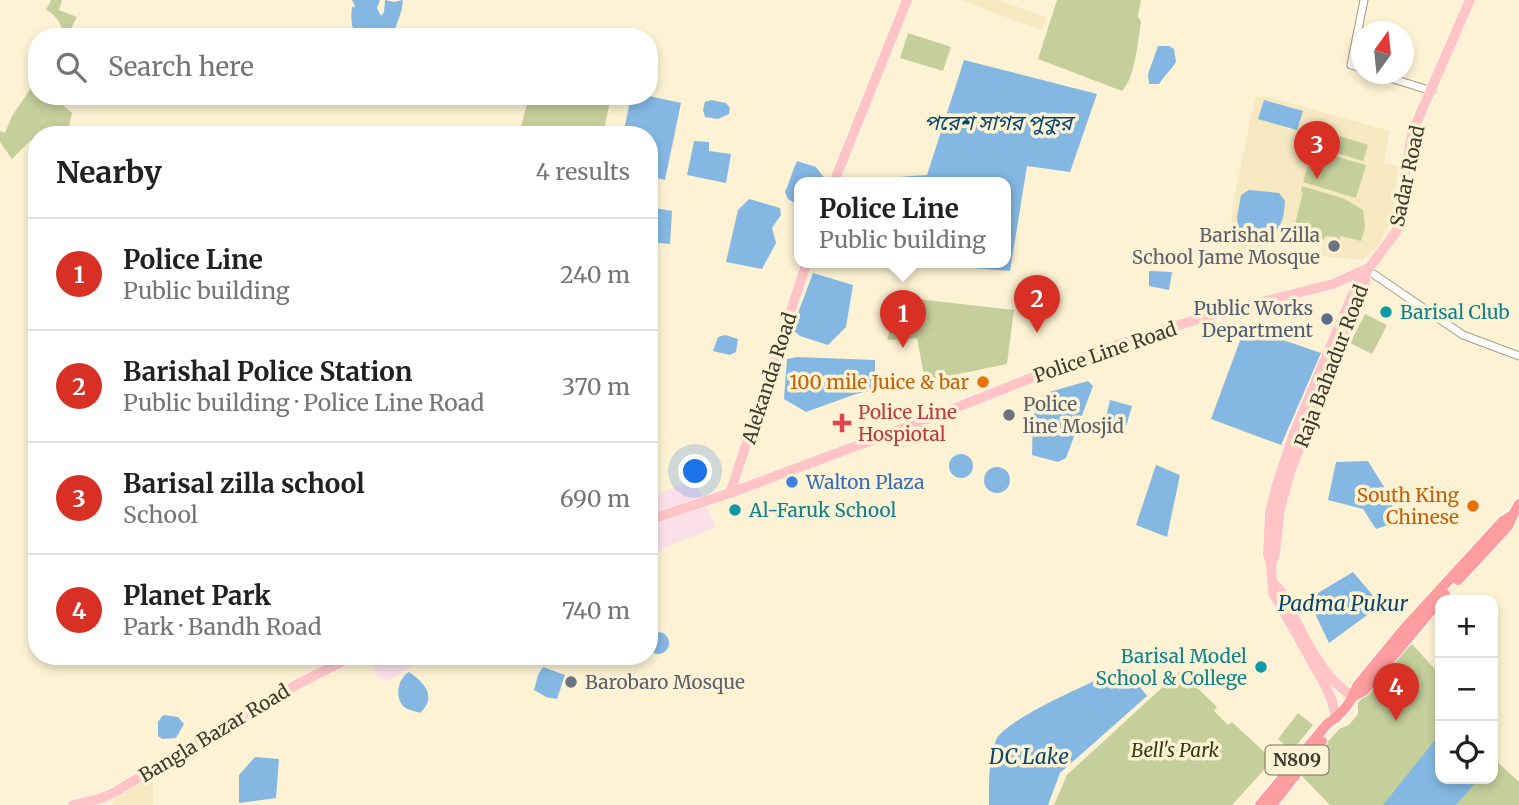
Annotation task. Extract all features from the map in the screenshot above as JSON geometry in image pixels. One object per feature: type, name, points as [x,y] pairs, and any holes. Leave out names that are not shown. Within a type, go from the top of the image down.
[{"type":"highway","name":"N809","points":[[1259,805],[1326,724],[1336,718],[1354,696],[1357,685],[1404,629],[1503,521],[1516,514],[1519,504]]},
{"type":"highway","name":"N809","points":[[1272,805],[1333,727],[1336,718]]},
{"type":"main road","points":[[836,177],[907,0]]},
{"type":"main road","name":"Sadar Road","points":[[1366,269],[1396,233],[1405,198],[1405,174],[1412,133],[1470,0]]},
{"type":"main road","name":"Alekanda Road","points":[[730,493],[805,268]]},
{"type":"main road","name":"Police Line Road","points":[[730,493],[1116,345],[1214,314],[1333,284],[1366,269]]},
{"type":"main road","name":"Raja Bahadur Road","points":[[1336,718],[1325,685],[1273,593],[1268,554],[1270,513],[1285,460],[1351,296],[1366,269]]},
{"type":"main road","points":[[658,517],[730,493]]},
{"type":"main road","name":"Raja Bahadur Road","points":[[1273,583],[1281,591],[1322,666],[1343,691],[1354,696]]},
{"type":"main road","name":"Bangla Bazar Road","points":[[73,805],[113,793],[296,685],[336,665]]},
{"type":"street","points":[[1360,21],[1364,0]]},
{"type":"street","points":[[1409,84],[1432,91]]},
{"type":"street","points":[[1366,269],[1463,335],[1519,356]]},
{"type":"shaded area","points":[[960,0],[998,0],[1046,17],[1041,30]]},
{"type":"shaded area","points":[[1266,96],[1390,131],[1384,163],[1398,166],[1393,215],[1379,244],[1362,260],[1320,256],[1323,240],[1296,233],[1288,238],[1267,241],[1265,248],[1238,249],[1230,233],[1234,199],[1255,97]]},
{"type":"shaded area","points":[[694,479],[716,527],[658,550],[658,494]]},
{"type":"shaded area","points":[[372,665],[414,665],[388,681],[377,676]]},
{"type":"shaded area","points":[[153,776],[153,805],[113,805],[117,794]]},
{"type":"green space","points":[[51,0],[62,0],[59,10],[77,17],[71,28],[62,28],[54,15],[46,10]]},
{"type":"green space","points":[[1057,0],[1141,0],[1138,16],[1141,22],[1135,59],[1130,77],[1122,91],[1038,59]]},
{"type":"green space","points":[[908,33],[951,47],[943,71],[900,58]]},
{"type":"green space","points":[[28,92],[28,105],[62,105],[72,113],[69,126],[28,126],[28,143],[12,159],[0,142],[0,131],[5,133],[12,116]]},
{"type":"green space","points":[[527,105],[609,105],[605,126],[521,126]]},
{"type":"green space","points":[[1314,129],[1336,135],[1332,149],[1310,144]]},
{"type":"green space","points":[[1340,136],[1368,145],[1363,161],[1337,153]]},
{"type":"green space","points":[[1313,150],[1366,165],[1356,198],[1303,182]]},
{"type":"green space","points":[[1302,186],[1345,199],[1363,210],[1365,227],[1361,241],[1340,236],[1339,242],[1336,241],[1337,237],[1325,236],[1324,240],[1300,234],[1301,229],[1294,227],[1303,193]]},
{"type":"green space","points":[[899,297],[1014,310],[1007,364],[925,381],[917,338],[887,340]]},
{"type":"green space","points":[[1365,314],[1387,325],[1372,354],[1350,343]]},
{"type":"green space","points":[[1412,644],[1435,669],[1435,784],[1498,784],[1498,763],[1519,782],[1519,805],[1330,805],[1300,774],[1339,729],[1349,725],[1358,714],[1358,703],[1397,656]]},
{"type":"green space","name":"Bell's Park","points":[[1180,671],[1217,707],[1214,711],[1228,725],[1232,722],[1273,760],[1232,805],[1054,805],[1067,775]]},
{"type":"green space","points":[[1298,713],[1313,725],[1292,751],[1278,739]]},
{"type":"water","points":[[352,0],[380,0],[377,8],[381,16],[385,0],[403,0],[396,28],[353,28],[352,6],[355,6]]},
{"type":"water","points":[[1158,46],[1174,49],[1176,62],[1159,84],[1149,84],[1148,74]]},
{"type":"water","name":"পরেশ সাগর পুকুর","points":[[964,60],[1097,94],[1070,172],[1027,166],[1011,265],[1011,177],[898,177],[927,175]]},
{"type":"water","points":[[658,98],[681,103],[665,180],[658,178],[658,126],[625,126],[629,105],[658,105]]},
{"type":"water","points":[[711,100],[726,103],[730,108],[729,114],[718,119],[705,117],[705,102]]},
{"type":"water","points":[[1264,100],[1303,111],[1297,130],[1258,119]]},
{"type":"water","points":[[694,141],[709,142],[709,151],[731,154],[726,183],[687,175]]},
{"type":"water","points":[[797,161],[816,167],[824,177],[794,177],[794,202],[788,199],[785,192]]},
{"type":"water","points":[[1249,190],[1279,193],[1285,201],[1279,227],[1271,236],[1257,243],[1238,228],[1241,195]]},
{"type":"water","points":[[749,199],[780,208],[781,215],[772,228],[776,243],[762,269],[726,262],[738,210]]},
{"type":"water","points":[[658,209],[672,211],[670,244],[658,243]]},
{"type":"water","name":"পরেশ সাগর পুকুর","points":[[973,268],[1010,268],[1010,271]]},
{"type":"water","points":[[1149,271],[1172,272],[1169,290],[1149,286]]},
{"type":"water","points":[[813,273],[853,285],[846,327],[828,345],[800,336],[794,331]]},
{"type":"water","points":[[1245,327],[1321,353],[1281,445],[1211,419]]},
{"type":"water","points":[[725,335],[738,339],[736,352],[730,355],[713,351],[718,337]]},
{"type":"water","points":[[797,357],[875,360],[875,390],[806,412],[784,399],[787,359]]},
{"type":"water","points":[[1088,381],[1093,386],[1066,458],[1058,462],[1032,455],[1033,420],[1037,400],[1046,393]]},
{"type":"water","points":[[1110,400],[1132,406],[1124,433],[1104,426]]},
{"type":"water","points":[[961,454],[969,458],[973,466],[969,474],[961,478],[953,474],[949,466],[953,458]]},
{"type":"water","points":[[1368,461],[1389,495],[1393,508],[1384,517],[1388,525],[1376,529],[1363,509],[1328,500],[1336,462]]},
{"type":"water","points":[[1156,465],[1180,475],[1167,537],[1136,525]]},
{"type":"water","points":[[997,467],[1006,471],[1010,480],[1006,489],[997,493],[988,489],[984,480],[988,471]]},
{"type":"water","name":"Padma Pukur","points":[[1353,572],[1381,605],[1329,643],[1308,599]]},
{"type":"water","points":[[658,632],[666,635],[666,651],[658,654]]},
{"type":"water","points":[[543,667],[565,675],[557,699],[546,697],[534,690]]},
{"type":"water","name":"DC Lake","points":[[1119,670],[1127,670],[1147,696],[1060,773],[1048,805],[989,805],[992,756],[996,740],[1003,731],[1052,701]]},
{"type":"water","points":[[409,672],[420,680],[427,690],[428,701],[420,713],[404,707],[399,698],[400,683]]},
{"type":"water","points":[[163,715],[178,717],[184,724],[176,738],[162,739],[158,736],[158,722]]},
{"type":"water","points":[[1435,740],[1435,784],[1474,784],[1456,805],[1383,805]]},
{"type":"water","points":[[255,757],[279,759],[276,798],[239,803],[239,775]]},
{"type":"place","name":"Barisal zilla school","points":[[1317,179]]},
{"type":"place","name":"Barishal Zilla School Jame Mosque","points":[[1334,246]]},
{"type":"place","name":"Barisal Club","points":[[1386,312]]},
{"type":"place","name":"Public Works Department","points":[[1327,319]]},
{"type":"place","name":"Barishal Police Station","points":[[1037,333]]},
{"type":"place","name":"Police Line","points":[[903,348]]},
{"type":"place","name":"100 mile Juice & bar","points":[[983,382]]},
{"type":"place","name":"Police line Mosjid","points":[[1009,415]]},
{"type":"place","name":"Police Line Hospiotal","points":[[842,423]]},
{"type":"place","name":"Walton Plaza","points":[[792,482]]},
{"type":"place","name":"South King Chinese","points":[[1473,506]]},
{"type":"place","name":"Al-Faruk School","points":[[735,510]]},
{"type":"place","name":"Barisal Model School & College","points":[[1261,667]]},
{"type":"place","name":"Barobaro Mosque","points":[[571,682]]},
{"type":"place","name":"Planet Park","points":[[1396,721]]}]
